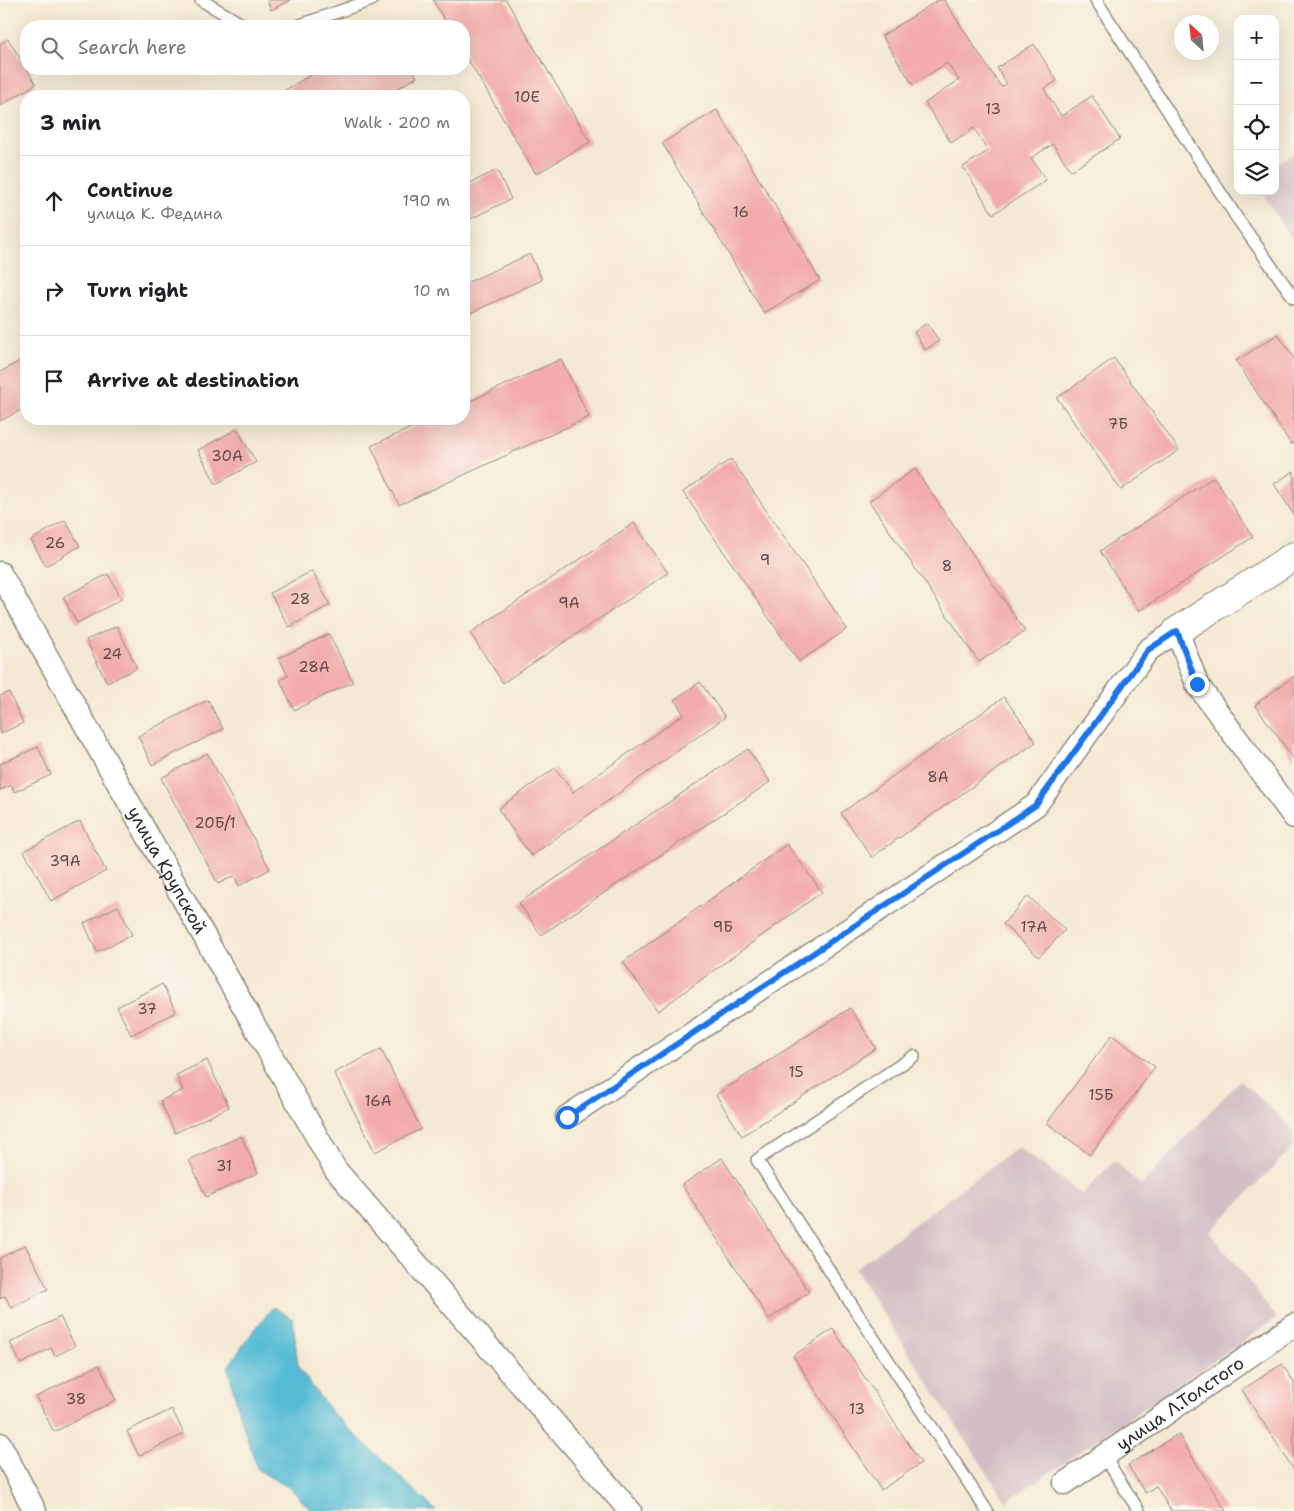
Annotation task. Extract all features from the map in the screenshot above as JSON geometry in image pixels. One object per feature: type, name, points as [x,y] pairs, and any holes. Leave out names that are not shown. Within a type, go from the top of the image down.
[{"type":"street","points":[[567,1117],[1036,805],[1148,650],[1294,556]]},
{"type":"street","name":"улица Крупской","points":[[0,573],[335,1169],[630,1511]]},
{"type":"street","points":[[1177,631],[1197,684],[1294,817]]},
{"type":"street","name":"улица Л.Толстого","points":[[1065,1483],[1294,1324]]},
{"type":"street","points":[[0,1444],[35,1511]]},
{"type":"lane","points":[[202,0],[235,20]]},
{"type":"lane","points":[[314,20],[372,0]]},
{"type":"lane","points":[[1096,0],[1237,218],[1294,298]]},
{"type":"lane","points":[[914,1056],[757,1160],[987,1511]]},
{"type":"lane","points":[[1104,1456],[1139,1511]]},
{"type":"shaded area","points":[[1294,153],[1294,243],[1264,195],[1279,195],[1279,162]]},
{"type":"shaded area","points":[[1240,1080],[1294,1130],[1294,1146],[1210,1232],[1277,1318],[1006,1502],[854,1269],[1018,1147],[1082,1194],[1114,1161],[1141,1185]]},
{"type":"water","points":[[273,1307],[293,1319],[298,1367],[332,1413],[436,1511],[312,1511],[290,1488],[258,1470],[239,1413],[228,1367]]},
{"type":"building","points":[[267,0],[291,0],[271,10]]},
{"type":"building","points":[[433,0],[506,0],[590,142],[536,174],[470,63],[470,20],[445,20]]},
{"type":"building","points":[[938,0],[944,0],[1001,87],[1007,84],[997,68],[1034,44],[1057,81],[1044,89],[1061,116],[1092,96],[1120,139],[1071,171],[1053,144],[1031,158],[1046,180],[993,214],[963,167],[988,151],[974,128],[951,143],[925,103],[959,80],[947,63],[913,85],[882,36]]},
{"type":"building","points":[[8,39],[20,58],[20,75],[30,75],[36,84],[26,90],[20,90],[20,94],[0,106],[0,44]]},
{"type":"building","points":[[311,75],[416,75],[417,77],[395,90],[285,90]]},
{"type":"building","points":[[717,110],[820,280],[764,313],[662,143]]},
{"type":"building","points":[[497,170],[511,199],[470,219],[470,183]]},
{"type":"building","points":[[530,254],[542,280],[470,313],[470,281]]},
{"type":"building","points":[[927,323],[939,341],[925,350],[914,332]]},
{"type":"building","points":[[1278,334],[1294,358],[1294,442],[1291,444],[1236,361]]},
{"type":"building","points":[[1114,358],[1179,450],[1121,490],[1057,398]]},
{"type":"building","points":[[561,359],[589,417],[399,505],[371,446],[418,425],[470,425],[470,401]]},
{"type":"building","points":[[20,361],[20,410],[0,421],[0,372]]},
{"type":"building","points":[[237,429],[256,462],[216,484],[198,450]]},
{"type":"building","points":[[731,459],[847,629],[799,662],[683,492]]},
{"type":"building","points":[[915,469],[1025,631],[979,662],[869,501]]},
{"type":"building","points":[[1294,471],[1294,515],[1274,484]]},
{"type":"building","points":[[1214,477],[1253,537],[1139,611],[1100,551]]},
{"type":"building","points":[[65,520],[80,546],[46,566],[31,540]]},
{"type":"building","points":[[634,523],[668,573],[503,683],[470,633]]},
{"type":"building","points":[[312,571],[330,605],[289,627],[270,593]]},
{"type":"building","points":[[108,574],[122,599],[77,623],[63,597]]},
{"type":"building","points":[[117,626],[137,668],[107,683],[86,640]]},
{"type":"building","points":[[329,634],[353,682],[294,710],[280,680],[288,676],[279,658]]},
{"type":"building","points":[[1294,676],[1294,759],[1255,705]]},
{"type":"building","points":[[700,682],[725,717],[531,856],[498,809],[555,768],[573,792],[684,714],[674,700]]},
{"type":"building","points":[[9,692],[23,723],[0,734],[0,696]]},
{"type":"building","points":[[1004,697],[1036,742],[872,857],[841,813]]},
{"type":"building","points":[[208,700],[223,729],[152,765],[138,736]]},
{"type":"building","points":[[38,747],[51,775],[14,792],[12,785],[0,790],[0,764]]},
{"type":"building","points":[[748,749],[770,782],[541,935],[519,903]]},
{"type":"building","points":[[207,753],[270,869],[239,886],[234,876],[218,884],[161,778]]},
{"type":"building","points":[[80,821],[106,871],[51,901],[24,851]]},
{"type":"building","points":[[787,844],[822,892],[658,1011],[623,962]]},
{"type":"building","points":[[1028,896],[1065,930],[1039,957],[1003,924]]},
{"type":"building","points":[[118,906],[132,935],[97,952],[84,923]]},
{"type":"building","points":[[162,984],[176,1012],[131,1035],[117,1007]]},
{"type":"building","points":[[850,1008],[876,1048],[742,1136],[716,1095]]},
{"type":"building","points":[[1112,1035],[1155,1067],[1090,1155],[1047,1123]]},
{"type":"building","points":[[381,1049],[421,1129],[375,1152],[334,1073]]},
{"type":"building","points":[[207,1060],[229,1107],[175,1133],[160,1101],[183,1090],[176,1075]]},
{"type":"building","points":[[241,1136],[258,1173],[206,1197],[189,1160]]},
{"type":"building","points":[[722,1158],[809,1292],[769,1319],[682,1185]]},
{"type":"building","points":[[25,1245],[48,1289],[11,1308],[5,1296],[0,1299],[0,1258]]},
{"type":"building","points":[[60,1317],[75,1346],[55,1356],[51,1348],[21,1364],[10,1343]]},
{"type":"building","points":[[833,1329],[921,1463],[881,1490],[793,1356]]},
{"type":"building","points":[[1282,1364],[1294,1382],[1294,1470],[1242,1390]]},
{"type":"building","points":[[99,1365],[116,1400],[54,1432],[36,1397]]},
{"type":"building","points":[[172,1409],[184,1434],[139,1456],[127,1431]]},
{"type":"building","points":[[1178,1434],[1226,1511],[1171,1511],[1156,1486],[1145,1493],[1128,1465]]},
{"type":"route","points":[[567,1117],[1036,805],[1148,650],[1177,631],[1197,684]]}]
